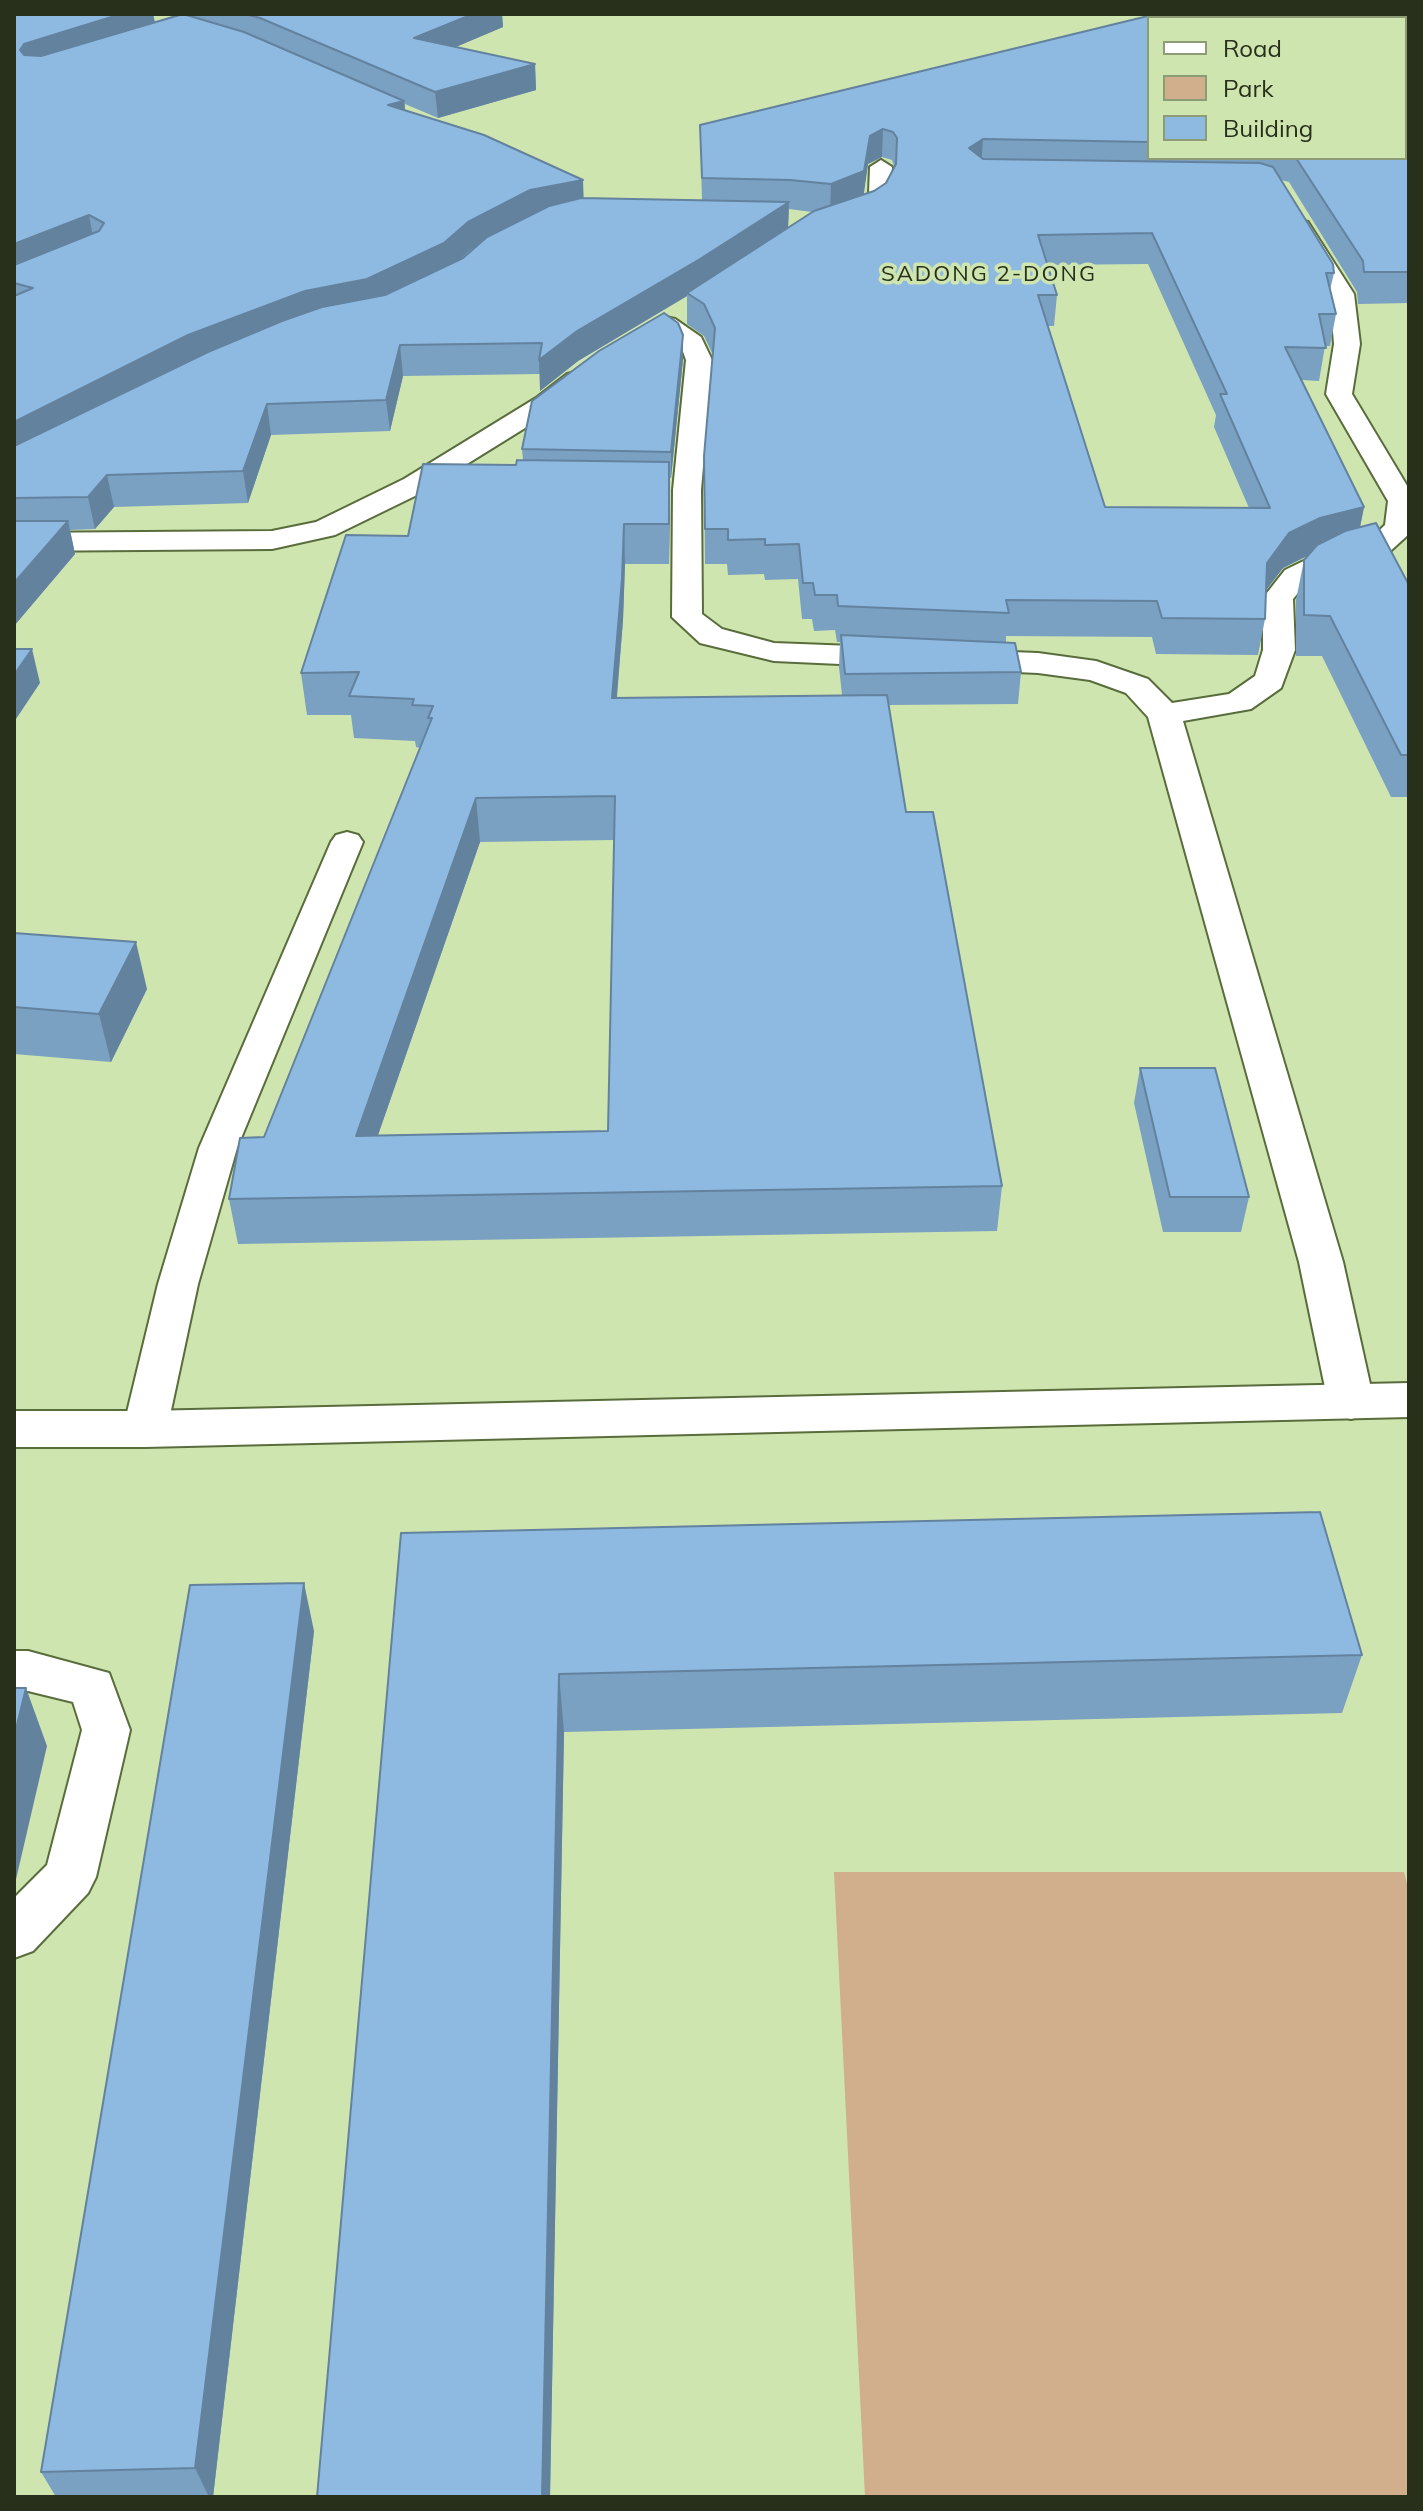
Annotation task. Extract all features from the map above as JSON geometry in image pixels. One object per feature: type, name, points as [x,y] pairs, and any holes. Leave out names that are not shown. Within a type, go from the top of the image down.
[{"type":"street","points":[[822,225],[864,213],[875,205],[880,193],[881,167]]},
{"type":"street","points":[[1164,714],[1239,702],[1270,681],[1279,650],[1278,598],[1296,576],[1325,562],[1377,548],[1399,528],[1402,501],[1339,394],[1347,344],[1342,294],[1284,201]]},
{"type":"street","points":[[665,324],[692,342],[699,360],[687,490],[687,617],[711,636],[774,652],[1038,663],[1096,671],[1137,686],[1164,714],[1321,1262],[1351,1402]]},
{"type":"street","points":[[14,542],[272,540],[325,529],[414,485],[545,404],[589,369]]},
{"type":"street","points":[[414,485],[505,487]]},
{"type":"street","points":[[656,489],[687,490]]},
{"type":"street","points":[[14,1429],[145,1429],[1409,1400]]},
{"type":"lane","points":[[145,1429],[178,1284],[218,1148],[347,842]]},
{"type":"lane","points":[[14,1671],[28,1671],[92,1687],[106,1730],[70,1877],[14,1934]]},
{"type":"green space","points":[[834,1872],[1404,1872],[1409,1891],[1409,2497],[865,2497]]},
{"type":"building","points":[[14,14],[121,14],[24,44],[20,50],[24,55],[41,56],[183,14],[244,32],[404,101],[388,105],[484,135],[583,180],[530,190],[468,222],[444,243],[367,279],[305,291],[188,335],[14,422],[14,296],[33,288],[14,283],[14,265],[99,231],[104,223],[89,215],[14,244]]},
{"type":"building","points":[[245,14],[473,14],[414,38],[535,64],[435,92]]},
{"type":"building","points":[[1409,14],[1409,272],[1364,272],[1363,261],[1297,160],[1407,160],[1407,16],[1166,16]]},
{"type":"building","points":[[1147,16],[1147,142],[983,139],[969,148],[983,159],[1260,163],[1273,167],[1333,264],[1334,273],[1326,273],[1336,314],[1319,314],[1326,348],[1285,347],[1364,507],[1320,518],[1289,533],[1267,563],[1265,619],[1162,618],[1157,601],[1006,600],[1009,613],[838,606],[837,595],[815,595],[813,583],[803,583],[799,544],[765,545],[765,539],[728,540],[728,529],[705,529],[704,456],[715,328],[704,304],[687,293],[814,211],[874,191],[886,183],[896,164],[897,138],[893,132],[883,129],[870,136],[864,171],[831,184],[702,178],[700,125]],"holes":[[[1152,233],[1227,394],[1220,394],[1270,508],[1105,507],[1038,295],[1057,295],[1038,235]]]},
{"type":"building","points":[[581,198],[789,202],[700,259],[577,331],[539,360],[542,343],[400,345],[386,400],[267,404],[243,471],[107,475],[88,497],[14,498],[14,446],[208,352],[282,321],[322,307],[385,295],[463,258],[487,237],[549,206]]},
{"type":"building","points":[[664,313],[678,323],[683,335],[671,452],[522,449],[532,401],[599,351]]},
{"type":"building","points":[[517,460],[669,462],[669,524],[624,524],[612,698],[887,695],[906,812],[933,812],[1002,1186],[229,1199],[240,1138],[264,1137],[432,718],[428,718],[433,706],[412,705],[414,699],[349,696],[359,672],[301,673],[346,535],[408,536],[423,464],[516,465]],"holes":[[[615,796],[608,1131],[356,1136],[476,798]]]},
{"type":"building","points":[[14,521],[68,521],[14,583]]},
{"type":"building","points":[[1376,523],[1409,585],[1409,755],[1401,755],[1330,616],[1304,615],[1304,560],[1317,545],[1345,531]]},
{"type":"building","points":[[841,635],[1015,643],[1021,672],[845,674]]},
{"type":"building","points":[[14,649],[32,649],[14,675]]},
{"type":"building","points":[[14,933],[136,942],[99,1014],[14,1007]]},
{"type":"building","points":[[1140,1068],[1215,1068],[1249,1197],[1170,1197]]},
{"type":"building","points":[[1320,1512],[1362,1655],[559,1674],[542,2497],[317,2497],[401,1533]]},
{"type":"building","points":[[304,1583],[195,2468],[41,2472],[190,1585]]},
{"type":"building","points":[[14,1688],[26,1688],[14,1737]]},
{"type":"district","name":"SADONG 2-DONG","points":[[989,274]]}]
